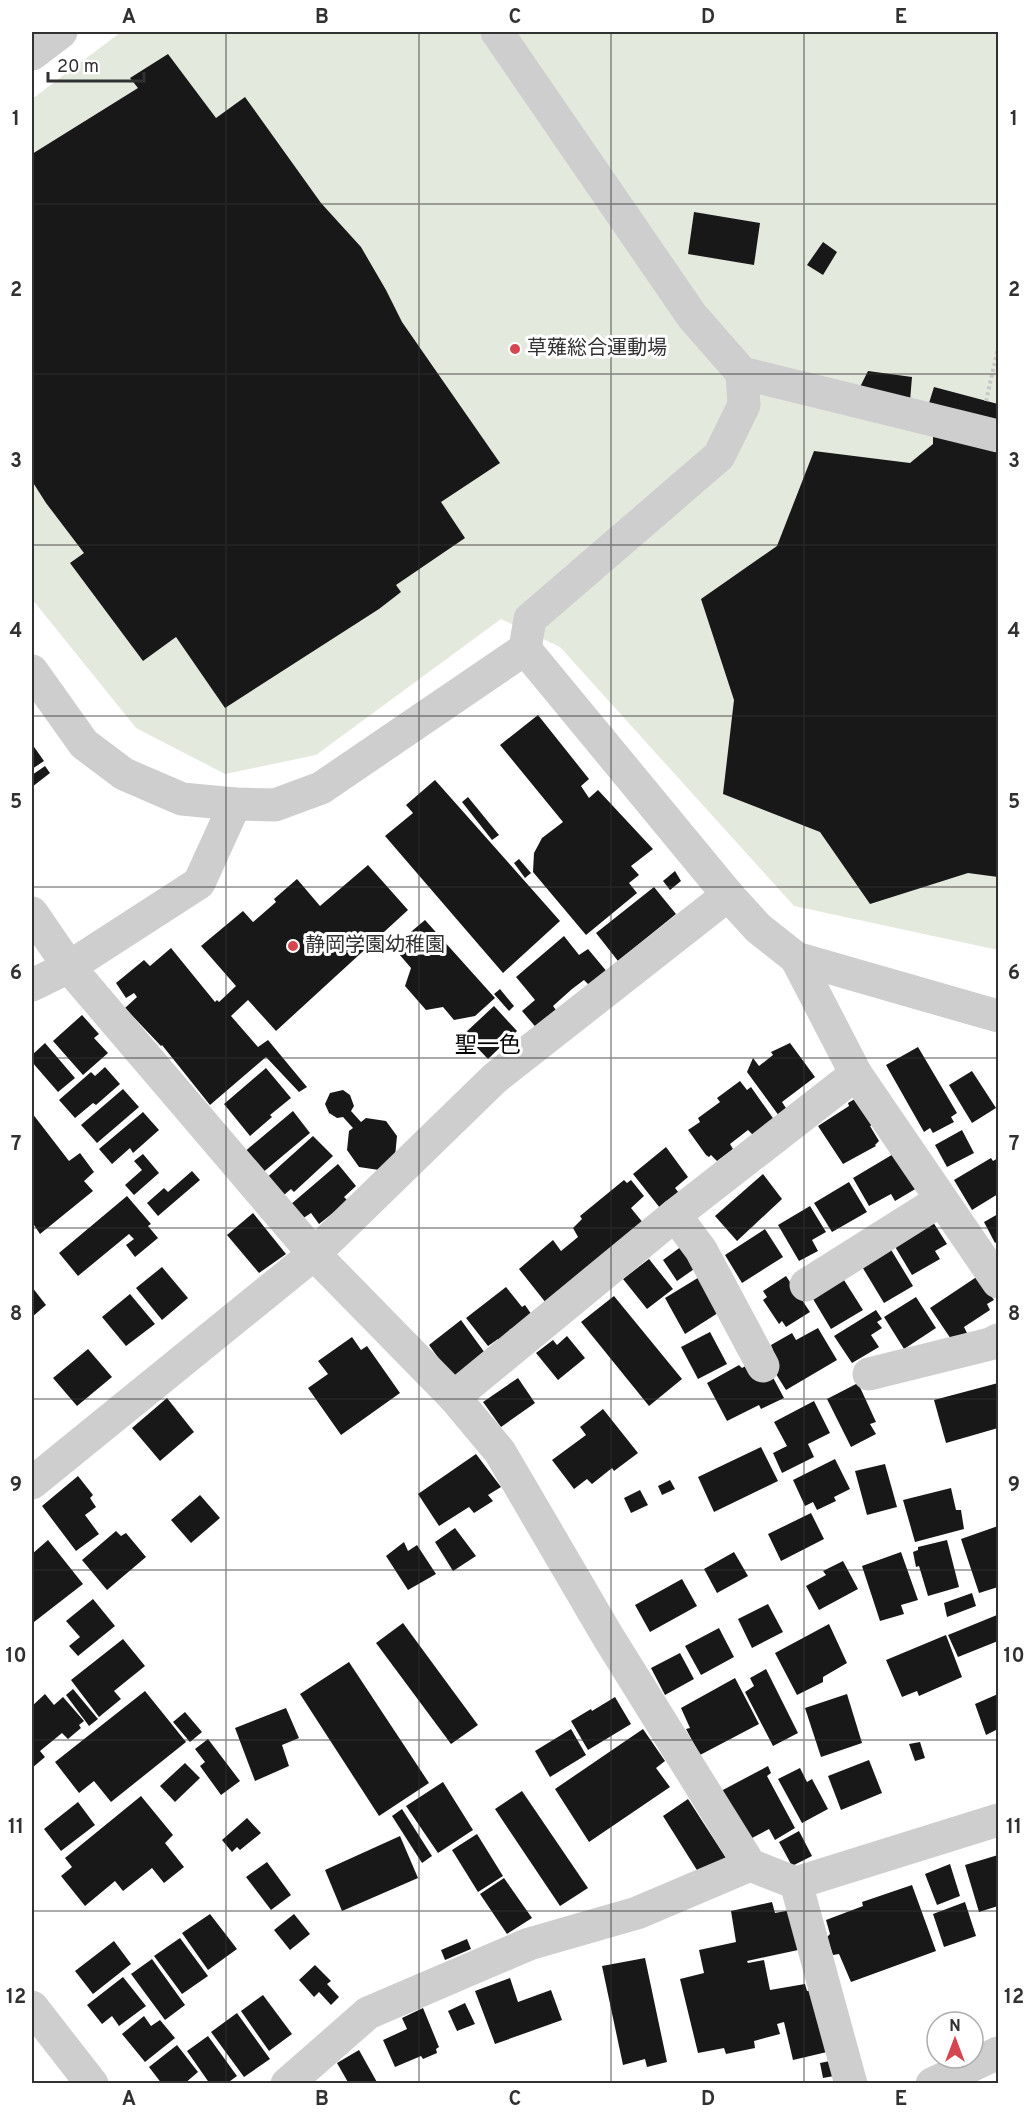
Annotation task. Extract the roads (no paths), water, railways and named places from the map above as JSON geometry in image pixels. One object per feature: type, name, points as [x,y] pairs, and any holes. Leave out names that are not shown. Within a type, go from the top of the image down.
[{"type":"street","points":[[32,54],[61,32]]},
{"type":"street","points":[[497,32],[692,316],[742,373],[989,433]]},
{"type":"street","points":[[32,671],[84,744],[124,774],[182,799],[275,805],[321,788],[525,649],[530,619],[719,456],[744,405],[742,373]]},
{"type":"street","points":[[525,649],[728,895],[758,928],[796,958],[999,1016]]},
{"type":"street","points":[[32,985],[69,967],[199,883],[235,804]]},
{"type":"street","points":[[32,1483],[314,1254],[495,1078],[728,895]]},
{"type":"street","points":[[32,913],[69,967],[314,1254],[454,1396],[500,1452],[607,1635],[750,1865],[796,1883],[999,1820]]},
{"type":"street","points":[[796,958],[856,1074],[999,1282]]},
{"type":"street","points":[[454,1396],[675,1215],[856,1074]]},
{"type":"street","points":[[806,1285],[941,1200]]},
{"type":"street","points":[[675,1215],[701,1250],[763,1366]]},
{"type":"street","points":[[869,1374],[999,1340]]},
{"type":"street","points":[[287,2084],[368,2013],[529,1944],[637,1913],[750,1865]]},
{"type":"street","points":[[796,1883],[851,2084]]},
{"type":"street","points":[[32,2007],[92,2084]]},
{"type":"street","points":[[932,2084],[999,2053]]},
{"type":"place","name":"草薙総合運動場","points":[[515,349]]},
{"type":"place","name":"静岡学園幼稚園","points":[[293,946]]},
{"type":"district","name":"聖一色","points":[[488,1046]]}]
